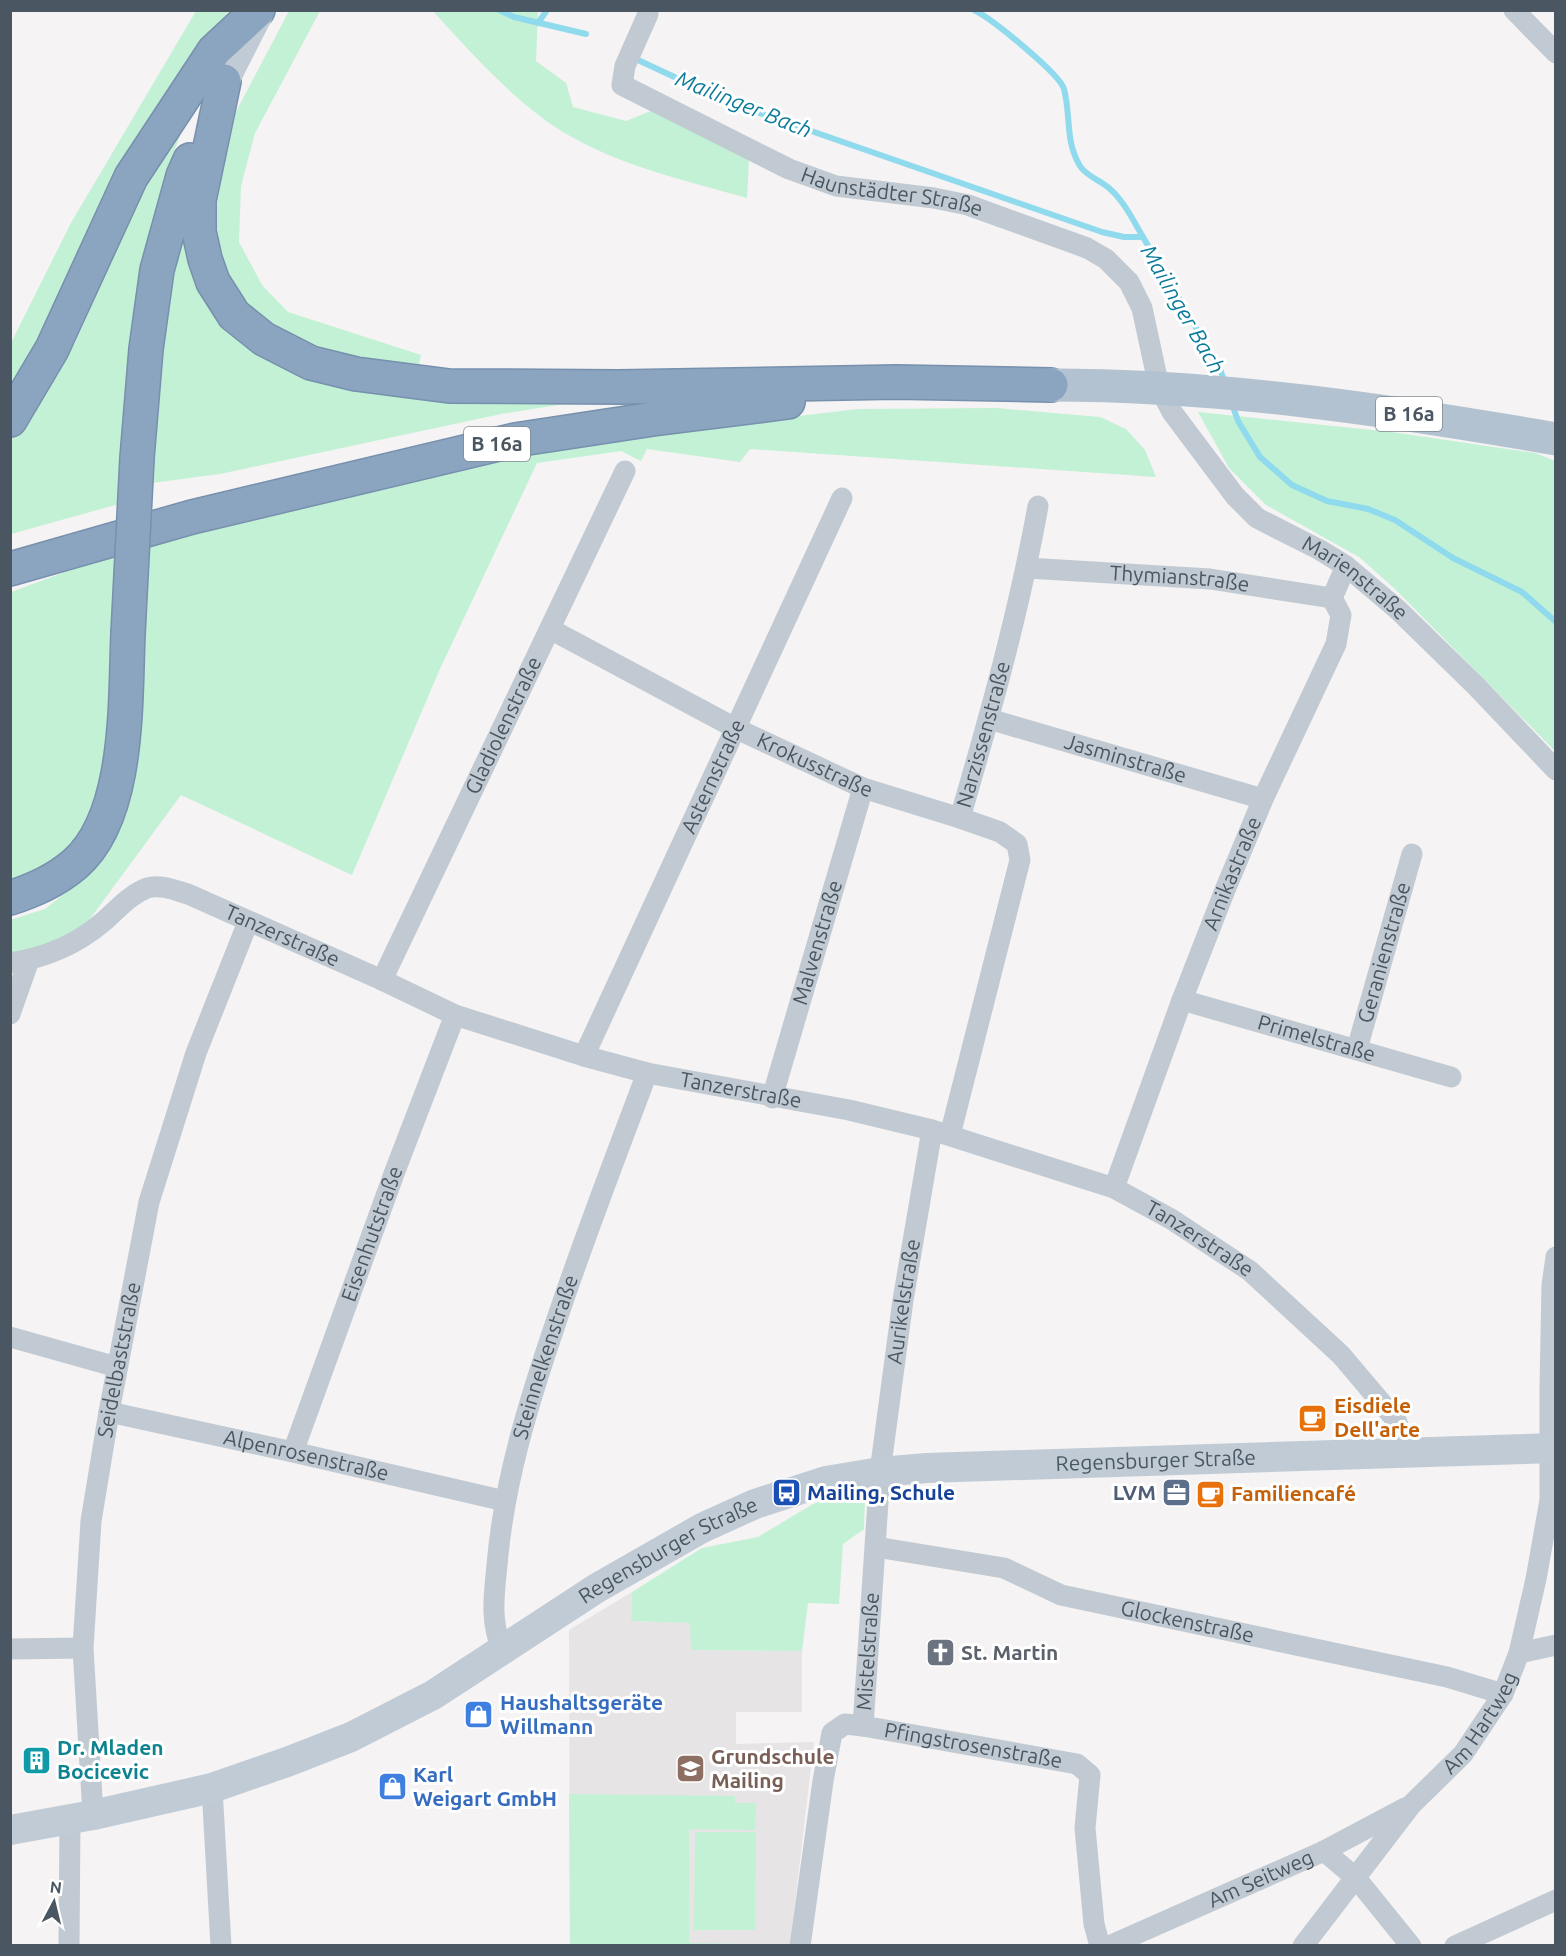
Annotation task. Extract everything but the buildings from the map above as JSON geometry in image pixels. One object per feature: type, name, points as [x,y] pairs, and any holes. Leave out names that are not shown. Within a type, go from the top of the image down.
[{"type":"highway","points":[[10,420],[52,349],[131,177],[214,51],[259,10]]},
{"type":"highway","points":[[224,81],[199,200],[199,232],[213,282],[234,315],[278,348],[311,363],[356,374],[449,386],[619,387],[797,383]]},
{"type":"highway","points":[[10,898],[54,880],[76,862],[96,838],[111,804],[123,743],[137,458],[146,349],[157,270],[183,176],[224,81]]},
{"type":"highway","name":"B 16a","points":[[11,564],[394,445],[507,423],[797,383],[1051,385]]},
{"type":"highway","name":"B 16a","points":[[11,564],[192,517],[515,440],[794,401],[993,385]]},
{"type":"main road","name":"B 16a","points":[[1051,385],[1159,387],[1261,396],[1414,414],[1556,439]]},
{"type":"street","points":[[224,81],[259,10]]},
{"type":"street","points":[[1514,10],[1556,53]]},
{"type":"street","name":"Haunstädter Straße","points":[[648,14],[625,66],[621,85],[789,169],[836,186],[934,198],[968,205],[1087,248],[1106,259],[1129,282],[1142,308],[1159,387]]},
{"type":"street","name":"Marienstraße","points":[[1159,387],[1172,412],[1235,496],[1257,518],[1346,566],[1397,609],[1460,670],[1556,770]]},
{"type":"street","name":"Gladiolenstraße","points":[[382,980],[625,471]]},
{"type":"street","name":"Asternstraße","points":[[584,1056],[842,498]]},
{"type":"street","name":"Narzissenstraße","points":[[941,1132],[1020,860],[1017,844],[1000,832],[960,818],[989,719],[1027,568],[1038,506]]},
{"type":"street","points":[[1332,598],[1346,566]]},
{"type":"street","name":"Thymianstraße","points":[[1027,568],[1209,579],[1332,598]]},
{"type":"street","name":"Arnikastraße","points":[[1114,1188],[1182,1000],[1225,890],[1263,799],[1336,644],[1341,615],[1332,598]]},
{"type":"street","name":"Krokusstraße","points":[[550,629],[737,729],[863,788],[960,818]]},
{"type":"street","name":"Jasminstraße","points":[[989,719],[1263,799]]},
{"type":"street","name":"Malvenstraße","points":[[772,1098],[863,788]]},
{"type":"street","name":"Geranienstraße","points":[[1357,1049],[1412,854]]},
{"type":"street","name":"Tanzerstraße","points":[[20,962],[58,950],[83,937],[103,923],[131,896],[149,887],[166,888],[188,894],[455,1015],[584,1056],[647,1073],[772,1098],[849,1110],[941,1132],[1114,1188],[1171,1219],[1250,1271],[1341,1355],[1396,1420],[1408,1453]]},
{"type":"street","name":"Seidelbaststraße","points":[[69,1946],[82,1817],[83,1648],[91,1521],[109,1412],[149,1202],[196,1053],[248,922]]},
{"type":"street","points":[[10,1014],[20,962]]},
{"type":"street","name":"Primelstraße","points":[[1182,1000],[1451,1077]]},
{"type":"street","name":"Eisenhutstraße","points":[[294,1452],[395,1171],[455,1015]]},
{"type":"street","name":"Steinnelkenstraße","points":[[502,1650],[496,1634],[493,1614],[498,1552],[505,1501],[532,1391],[580,1250],[647,1073]]},
{"type":"street","name":"Aurikelstraße","points":[[880,1472],[903,1300],[941,1132]]},
{"type":"street","name":"Am Hartweg","points":[[1303,1946],[1411,1805],[1463,1754],[1503,1694],[1519,1653],[1536,1579],[1550,1500],[1552,1286],[1556,1257]]},
{"type":"street","points":[[10,1337],[117,1367]]},
{"type":"street","name":"Alpenrosenstraße","points":[[109,1412],[505,1501]]},
{"type":"street","name":"Regensburger Straße","points":[[10,1830],[82,1817],[212,1788],[351,1737],[433,1695],[597,1587],[712,1523],[755,1504],[826,1481],[880,1472],[939,1468],[1552,1448]]},
{"type":"street","name":"Mistelstraße","points":[[801,1946],[823,1781],[832,1733],[845,1724],[863,1726],[880,1472]]},
{"type":"street","name":"Glockenstraße","points":[[876,1547],[1004,1568],[1061,1595],[1447,1677],[1503,1694]]},
{"type":"street","points":[[1519,1653],[1556,1645]]},
{"type":"street","points":[[10,1649],[83,1648]]},
{"type":"street","name":"Pfingstrosenstraße","points":[[863,1726],[1077,1764],[1090,1775],[1085,1828],[1094,1924],[1100,1946]]},
{"type":"street","points":[[212,1788],[221,1946]]},
{"type":"street","name":"Am Seitweg","points":[[1109,1946],[1324,1851],[1411,1805]]},
{"type":"street","points":[[1324,1851],[1356,1878],[1411,1946]]},
{"type":"street","points":[[1455,1946],[1556,1900]]},
{"type":"shaded area","name":"Grundschule Mailing","points":[[632,1592],[631,1621],[691,1623],[692,1650],[802,1651],[802,1712],[736,1712],[736,1744],[814,1742],[790,1945],[570,1945],[569,1630]]},
{"type":"green space","points":[[531,10],[538,12],[536,61],[566,83],[573,107],[626,121],[651,111],[749,159],[747,198],[634,165],[570,136],[533,111],[515,95],[480,62],[433,11]]},
{"type":"green space","points":[[196,11],[229,11],[147,131],[11,401],[10,345],[71,223]]},
{"type":"green space","points":[[289,11],[320,11],[255,133],[241,186],[239,242],[262,285],[288,312],[421,355],[417,373],[304,346],[257,321],[226,285],[206,240],[230,123]]},
{"type":"green space","points":[[187,117],[160,195],[145,257],[133,327],[125,398],[119,504],[11,534],[11,441],[75,343],[152,168]]},
{"type":"green space","points":[[186,205],[189,234],[281,359],[620,395],[501,414],[220,474],[152,483],[151,432],[168,298]]},
{"type":"green space","points":[[996,408],[1100,417],[1126,429],[1145,450],[1156,477],[750,449],[740,462],[647,449],[641,461],[621,451],[537,463],[439,671],[352,875],[181,795],[87,923],[27,955],[11,955],[10,920],[45,909],[78,883],[112,843],[130,801],[136,753],[149,545],[530,452],[858,409]]},
{"type":"green space","points":[[1198,412],[1392,432],[1535,453],[1555,461],[1555,751],[1395,589],[1359,557],[1266,505],[1229,468]]},
{"type":"green space","points":[[117,553],[106,734],[100,791],[79,839],[56,859],[11,885],[11,592]]},
{"type":"green space","points":[[855,1491],[865,1497],[864,1529],[843,1544],[839,1604],[808,1603],[802,1651],[691,1650],[690,1623],[631,1621],[632,1592],[702,1548],[758,1537],[813,1504]]},
{"type":"green space","points":[[569,1794],[735,1796],[735,1803],[756,1803],[755,1830],[689,1829],[689,1943],[783,1945],[570,1945]]},
{"type":"green space","points":[[695,1832],[756,1832],[755,1930],[694,1930]]},
{"type":"waterway","name":"Mailinger Bach","points":[[499,10],[514,17],[586,34]]},
{"type":"waterway","points":[[538,23],[547,10]]},
{"type":"waterway","points":[[974,10],[1024,47],[1060,82],[1064,89],[1070,138],[1075,157],[1086,173],[1114,193],[1143,237]]},
{"type":"waterway","name":"Mailinger Bach","points":[[638,60],[728,102],[1102,232],[1124,237],[1143,237],[1220,369],[1225,383]]},
{"type":"waterway","name":"Mailinger Bach","points":[[1232,404],[1238,421],[1260,457],[1292,485],[1327,501],[1368,509],[1395,520],[1453,558],[1522,592],[1556,622]]},
{"type":"place","name":"Eisdiele Dell'arte","points":[[1313,1418]]},
{"type":"place","name":"Mailing, Schule","points":[[786,1493]]},
{"type":"place","name":"LVM","points":[[1177,1493]]},
{"type":"place","name":"Familiencafé","points":[[1210,1494]]},
{"type":"place","name":"St. Martin","points":[[940,1653]]},
{"type":"place","name":"Haushaltsgeräte Willmann","points":[[479,1715]]},
{"type":"place","name":"Dr. Mladen Bocicevic","points":[[36,1760]]},
{"type":"place","name":"Grundschule Mailing","points":[[690,1769]]},
{"type":"place","name":"Karl Weigart GmbH","points":[[392,1787]]}]
